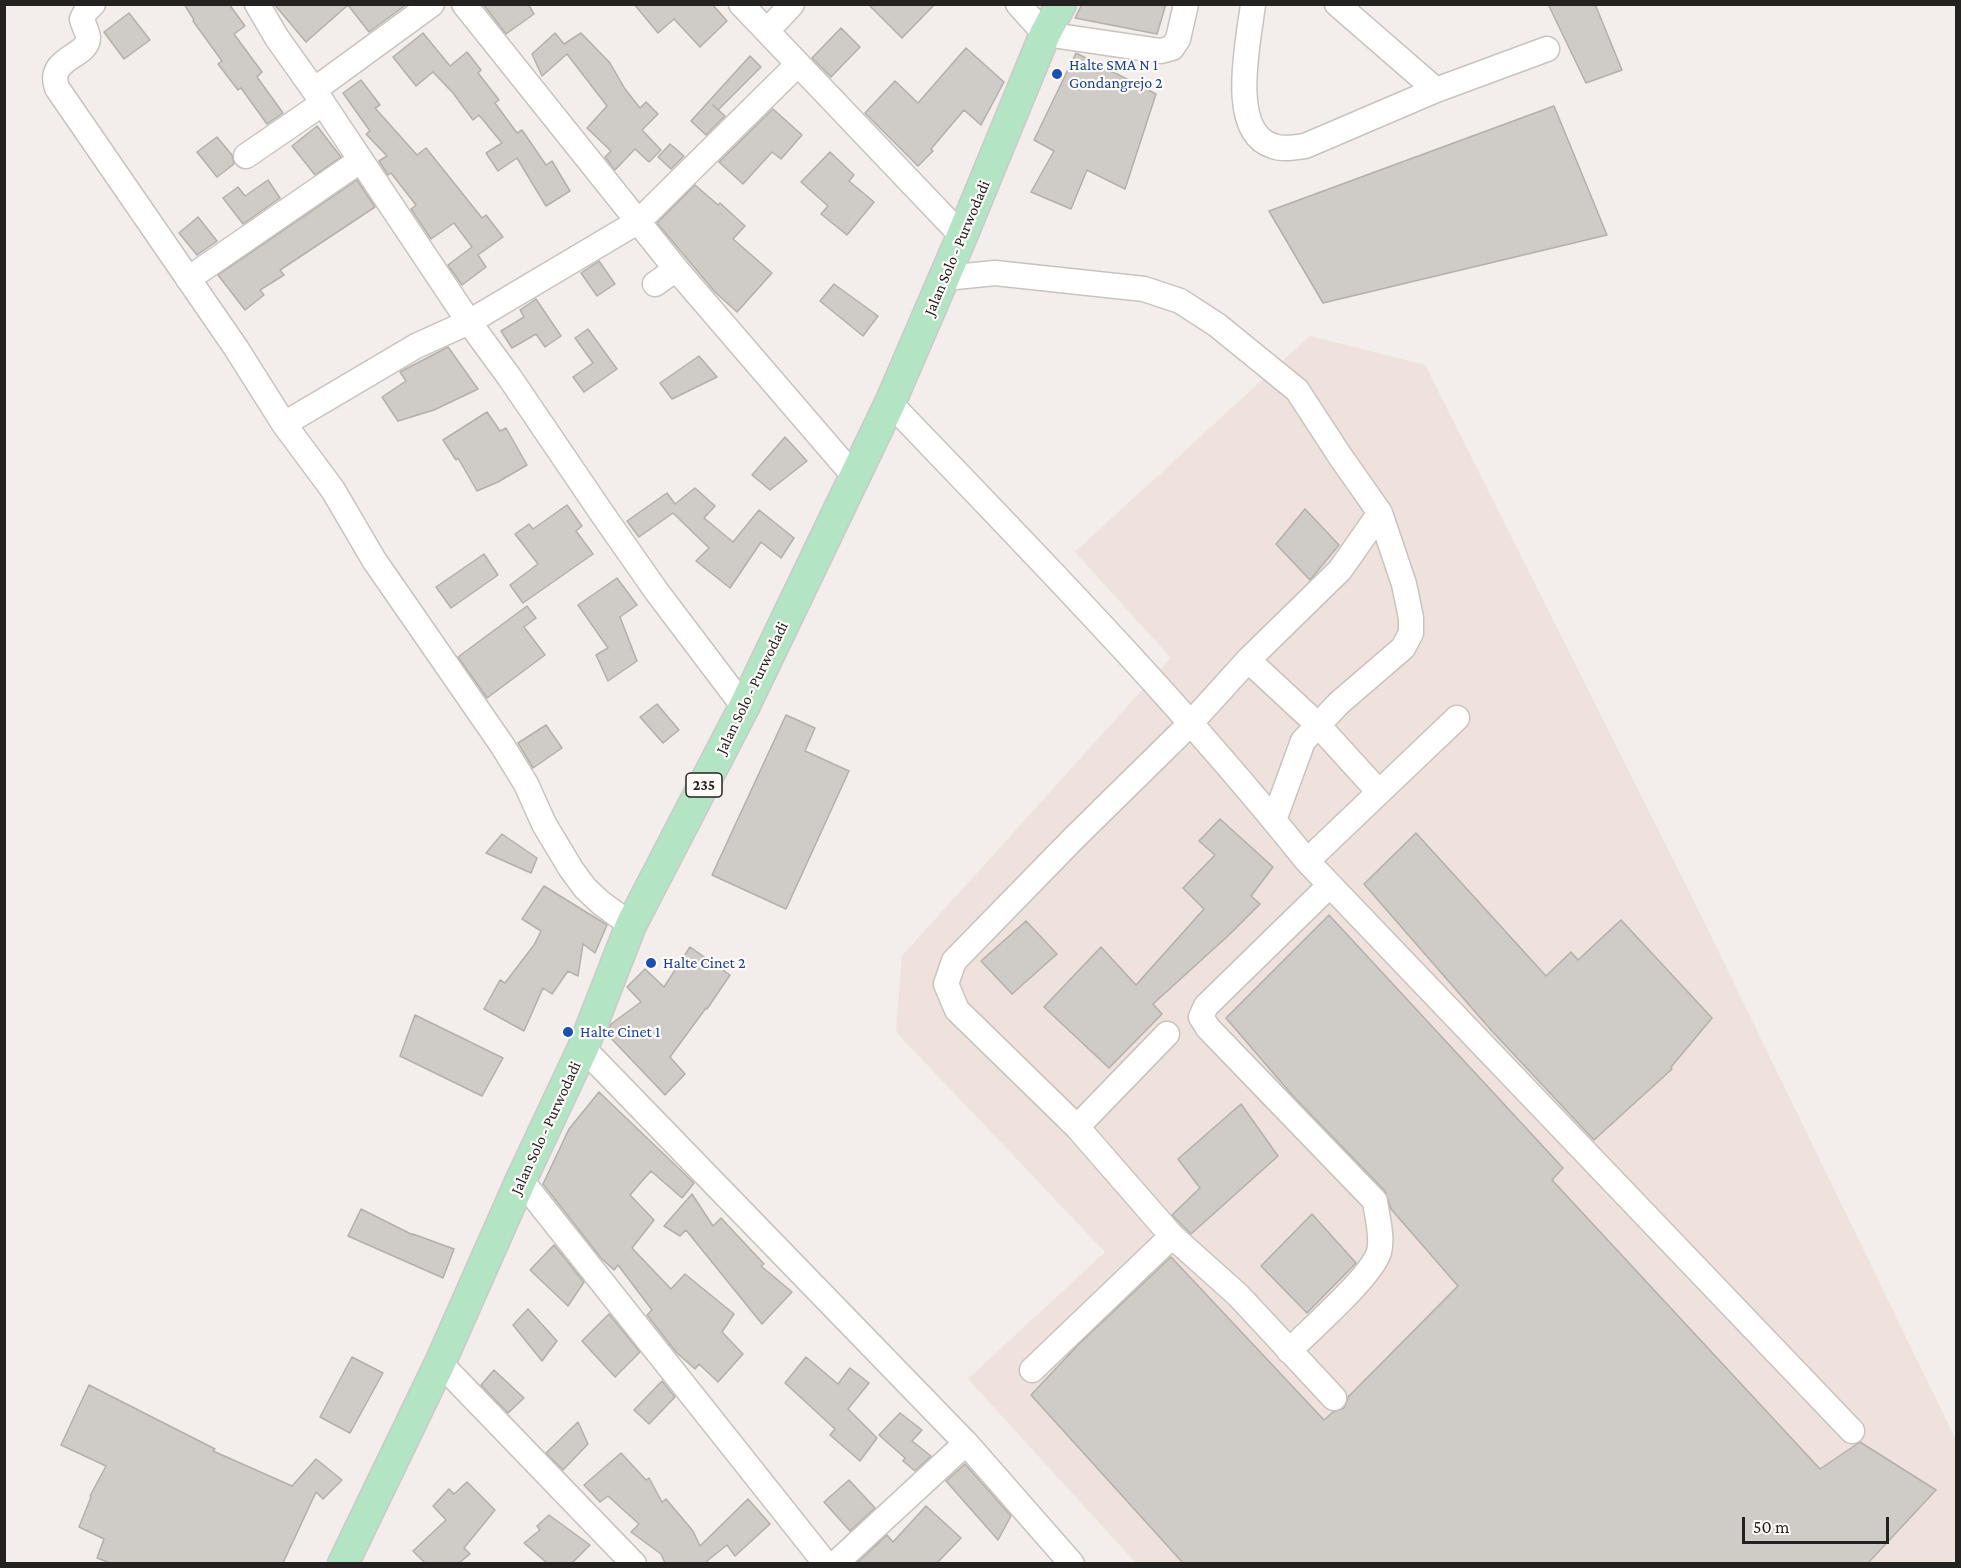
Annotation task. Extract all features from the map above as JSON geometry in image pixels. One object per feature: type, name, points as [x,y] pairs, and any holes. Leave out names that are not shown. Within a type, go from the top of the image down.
[{"type":"main road","name":"Jalan Solo - Purwodadi","points":[[343,1563],[440,1363],[521,1180],[584,1048],[631,925],[744,707],[890,403],[945,278],[1045,34],[1061,4]]},
{"type":"street","points":[[93,4],[82,19],[88,37],[86,44],[55,72],[54,79],[57,88],[236,348],[284,424],[333,490],[374,560],[502,745],[526,784],[544,824],[571,870],[601,903],[631,925]]},
{"type":"street","points":[[257,4],[277,38],[469,322],[657,592],[744,707]]},
{"type":"street","points":[[246,156],[432,4]]},
{"type":"street","points":[[464,4],[676,269],[854,476]]},
{"type":"street","points":[[741,4],[962,236]]},
{"type":"street","points":[[767,31],[792,4]]},
{"type":"street","points":[[1018,4],[1045,34],[1161,51],[1172,48],[1178,39],[1186,4]]},
{"type":"street","points":[[1253,4],[1243,87],[1245,109],[1258,138],[1273,146],[1290,148],[1305,146],[1436,90],[1547,49]]},
{"type":"street","points":[[1337,4],[1436,90]]},
{"type":"street","points":[[284,424],[416,346],[469,322],[639,221],[797,65]]},
{"type":"street","points":[[188,279],[361,160]]},
{"type":"street","points":[[656,284],[676,269]]},
{"type":"street","points":[[945,278],[995,273],[1144,289],[1180,301],[1216,325],[1297,390],[1380,513],[1404,584],[1412,618],[1411,633],[1403,648],[1340,703],[1303,741],[1274,820]]},
{"type":"street","points":[[890,403],[1101,623],[1274,820],[1307,861],[1852,1431]]},
{"type":"street","points":[[1334,1398],[1238,1295],[1172,1236],[1077,1127],[957,1010],[946,984],[954,961],[1190,724],[1248,660],[1340,570],[1380,513]]},
{"type":"street","points":[[1248,660],[1318,725],[1379,792]]},
{"type":"street","points":[[1307,861],[1457,718]]},
{"type":"street","points":[[1289,1351],[1370,1270],[1379,1251],[1380,1233],[1375,1201],[1208,1028],[1201,1017],[1206,1006],[1330,885]]},
{"type":"street","points":[[1077,1127],[1167,1034]]},
{"type":"street","points":[[584,1048],[966,1443],[1072,1563]]},
{"type":"street","points":[[521,1180],[826,1563]]},
{"type":"street","points":[[1032,1370],[1172,1236]]},
{"type":"street","points":[[440,1363],[634,1563]]},
{"type":"street","points":[[836,1563],[966,1443]]},
{"type":"shaded area","points":[[1310,336],[1425,365],[1692,897],[1956,1440],[1956,1557],[1951,1564],[1136,1563],[968,1379],[1105,1252],[896,1032],[902,956],[1171,658],[1075,552]]},
{"type":"building","points":[[184,4],[229,4],[245,26],[234,34],[262,72],[257,77],[283,113],[267,124],[241,88],[238,90],[218,64],[222,61],[193,21]]},
{"type":"building","points":[[274,4],[407,4],[369,32],[348,5],[306,42]]},
{"type":"building","points":[[483,4],[528,4],[534,14],[506,34]]},
{"type":"building","points":[[634,4],[712,4],[727,21],[700,47],[674,19],[658,33]]},
{"type":"building","points":[[868,4],[935,4],[902,38]]},
{"type":"building","points":[[1082,4],[1166,4],[1157,34],[1075,18]]},
{"type":"building","points":[[1548,4],[1595,4],[1622,70],[1586,83]]},
{"type":"building","points":[[129,13],[150,40],[124,59],[104,32]]},
{"type":"building","points":[[841,28],[860,47],[831,77],[812,58]]},
{"type":"building","points":[[423,33],[450,66],[467,52],[481,70],[478,73],[499,100],[495,103],[517,133],[522,130],[546,165],[552,161],[570,191],[546,206],[517,158],[498,171],[486,153],[502,143],[479,115],[473,120],[453,93],[433,72],[416,86],[393,57]]},
{"type":"building","points":[[555,33],[564,44],[581,33],[610,63],[625,89],[640,108],[646,102],[658,114],[642,130],[661,150],[649,162],[635,149],[615,170],[605,157],[611,151],[587,128],[607,106],[567,54],[542,76],[532,54]]},
{"type":"building","points":[[966,48],[1004,82],[981,125],[964,110],[931,149],[933,151],[918,166],[865,113],[895,81],[918,103]]},
{"type":"building","points":[[1076,53],[1156,94],[1125,189],[1087,170],[1071,209],[1031,192],[1054,151],[1034,140]]},
{"type":"building","points":[[750,56],[761,67],[718,110],[725,116],[706,135],[691,121]]},
{"type":"building","points":[[361,80],[380,105],[375,108],[417,155],[426,148],[482,218],[486,215],[503,237],[478,255],[486,267],[462,285],[448,265],[472,247],[454,223],[431,239],[411,209],[416,205],[391,173],[388,175],[379,161],[387,156],[366,134],[370,131],[343,93]]},
{"type":"building","points":[[1554,106],[1607,235],[1323,303],[1269,211]]},
{"type":"building","points":[[773,109],[802,135],[781,159],[772,152],[743,184],[719,162]]},
{"type":"building","points":[[317,126],[341,157],[315,175],[292,146]]},
{"type":"building","points":[[217,137],[232,155],[234,164],[217,177],[197,152]]},
{"type":"building","points":[[670,144],[684,156],[671,169],[658,157]]},
{"type":"building","points":[[830,152],[854,175],[849,181],[874,202],[847,235],[821,214],[828,206],[801,182]]},
{"type":"building","points":[[268,180],[280,198],[243,224],[223,198],[238,187],[245,196]]},
{"type":"building","points":[[357,180],[375,207],[280,270],[284,275],[260,290],[264,295],[245,310],[218,275]]},
{"type":"building","points":[[695,185],[718,205],[720,203],[745,226],[733,239],[772,273],[737,312],[715,292],[657,223]]},
{"type":"building","points":[[198,217],[217,241],[197,255],[179,233]]},
{"type":"building","points":[[599,261],[615,284],[597,296],[581,273]]},
{"type":"building","points":[[834,284],[878,316],[863,336],[820,301]]},
{"type":"building","points":[[536,299],[561,336],[545,347],[536,334],[512,348],[501,331],[524,317],[520,310]]},
{"type":"building","points":[[588,329],[617,369],[584,392],[573,377],[593,363],[575,338]]},
{"type":"building","points":[[448,347],[478,389],[434,410],[398,421],[382,397],[406,381],[400,372]]},
{"type":"building","points":[[699,356],[717,377],[672,399],[660,383]]},
{"type":"building","points":[[487,412],[500,431],[506,428],[527,465],[477,491],[458,458],[456,460],[443,440]]},
{"type":"building","points":[[785,437],[807,461],[770,490],[752,475]]},
{"type":"building","points":[[695,488],[715,506],[704,518],[733,542],[759,510],[794,538],[781,558],[761,542],[730,588],[696,561],[709,548],[673,513],[639,537],[627,521],[667,493],[675,504]]},
{"type":"building","points":[[567,505],[582,526],[576,531],[593,554],[523,603],[510,585],[538,564],[515,534],[529,524],[533,529]]},
{"type":"building","points":[[1305,509],[1339,545],[1310,580],[1276,544]]},
{"type":"building","points":[[484,554],[498,575],[451,608],[436,587]]},
{"type":"building","points":[[617,578],[637,605],[620,617],[637,661],[608,681],[596,655],[608,648],[578,605]]},
{"type":"building","points":[[527,606],[536,618],[524,627],[545,655],[487,698],[458,657]]},
{"type":"building","points":[[657,704],[679,730],[663,743],[640,717]]},
{"type":"building","points":[[786,715],[815,728],[805,751],[849,771],[786,909],[712,875]]},
{"type":"building","points":[[546,725],[562,748],[533,768],[518,743]]},
{"type":"building","points":[[1220,819],[1273,867],[1251,896],[1260,904],[1153,1004],[1162,1014],[1109,1068],[1044,1007],[1101,947],[1136,985],[1204,909],[1183,888],[1215,855],[1199,841]]},
{"type":"building","points":[[1416,833],[1546,976],[1571,952],[1578,960],[1621,920],[1712,1018],[1671,1067],[1672,1069],[1594,1140],[1491,1030],[1364,884]]},
{"type":"building","points":[[502,834],[537,858],[531,873],[486,853]]},
{"type":"building","points":[[544,886],[607,925],[595,953],[583,944],[578,976],[568,971],[552,994],[543,988],[524,1031],[484,1009],[500,980],[505,983],[534,945],[541,931],[522,919]]},
{"type":"building","points":[[1329,915],[1563,1168],[1552,1180],[1820,1469],[1860,1442],[1936,1490],[1868,1563],[1183,1563],[1031,1395],[1079,1344],[1171,1257],[1324,1420],[1333,1412],[1344,1408],[1348,1397],[1458,1286],[1391,1209],[1385,1191],[1293,1096],[1226,1018]]},
{"type":"building","points":[[1026,921],[1057,954],[1012,994],[981,961]]},
{"type":"building","points":[[690,947],[730,975],[670,1057],[685,1074],[665,1095],[607,1034],[611,1024],[641,1002],[627,987],[645,969],[664,987]]},
{"type":"building","points":[[415,1015],[503,1058],[482,1096],[400,1056]]},
{"type":"building","points":[[599,1092],[694,1183],[682,1198],[651,1171],[630,1195],[654,1220],[632,1248],[671,1289],[685,1274],[734,1314],[722,1332],[743,1354],[718,1382],[699,1364],[695,1369],[676,1352],[647,1315],[652,1310],[618,1265],[614,1270],[601,1258],[543,1184],[569,1129]]},
{"type":"building","points":[[1241,1104],[1278,1156],[1191,1234],[1172,1215],[1200,1188],[1178,1159]]},
{"type":"building","points":[[692,1194],[713,1226],[721,1218],[764,1264],[761,1266],[792,1292],[762,1324],[686,1230],[680,1236],[664,1226]]},
{"type":"building","points":[[361,1209],[413,1235],[454,1249],[443,1278],[348,1236]]},
{"type":"building","points":[[1312,1214],[1356,1263],[1307,1313],[1261,1266]]},
{"type":"building","points":[[554,1245],[584,1282],[568,1306],[530,1270]]},
{"type":"building","points":[[528,1309],[557,1341],[542,1361],[513,1325]]},
{"type":"building","points":[[609,1314],[640,1352],[615,1377],[582,1341]]},
{"type":"building","points":[[352,1357],[383,1373],[350,1433],[320,1417]]},
{"type":"building","points":[[806,1357],[838,1384],[850,1368],[869,1383],[848,1409],[877,1438],[860,1461],[830,1435],[835,1429],[785,1383]]},
{"type":"building","points":[[494,1370],[524,1398],[508,1413],[481,1385]]},
{"type":"building","points":[[662,1381],[675,1397],[649,1424],[634,1410]]},
{"type":"building","points":[[89,1385],[215,1449],[213,1451],[292,1486],[316,1459],[342,1480],[323,1499],[316,1492],[283,1563],[110,1563],[97,1558],[104,1539],[79,1527],[90,1496],[106,1466],[61,1445]]},
{"type":"building","points":[[900,1413],[922,1430],[912,1441],[931,1456],[915,1471],[903,1461],[905,1458],[879,1435]]},
{"type":"building","points":[[578,1422],[588,1444],[563,1470],[546,1453]]},
{"type":"building","points":[[621,1453],[646,1480],[649,1478],[662,1502],[666,1499],[693,1531],[700,1546],[748,1499],[770,1524],[735,1556],[727,1545],[707,1561],[708,1563],[665,1563],[661,1554],[631,1532],[639,1524],[608,1496],[600,1502],[584,1485]]},
{"type":"building","points":[[965,1464],[1011,1516],[998,1540],[946,1481]]},
{"type":"building","points":[[849,1480],[875,1508],[850,1531],[824,1502]]},
{"type":"building","points":[[467,1482],[495,1510],[464,1548],[470,1554],[459,1563],[425,1563],[413,1551],[446,1520],[433,1506],[449,1489],[454,1494]]},
{"type":"building","points":[[926,1506],[961,1538],[937,1563],[857,1563],[887,1535],[893,1542]]},
{"type":"building","points":[[549,1515],[590,1545],[572,1563],[547,1563],[524,1543],[540,1530],[537,1526]]},
{"type":"place","name":"Halte SMA N 1 Gondangrejo 2","points":[[1057,74]]},
{"type":"place","name":"Halte Cinet 2","points":[[651,963]]},
{"type":"place","name":"Halte Cinet 1","points":[[568,1032]]}]
